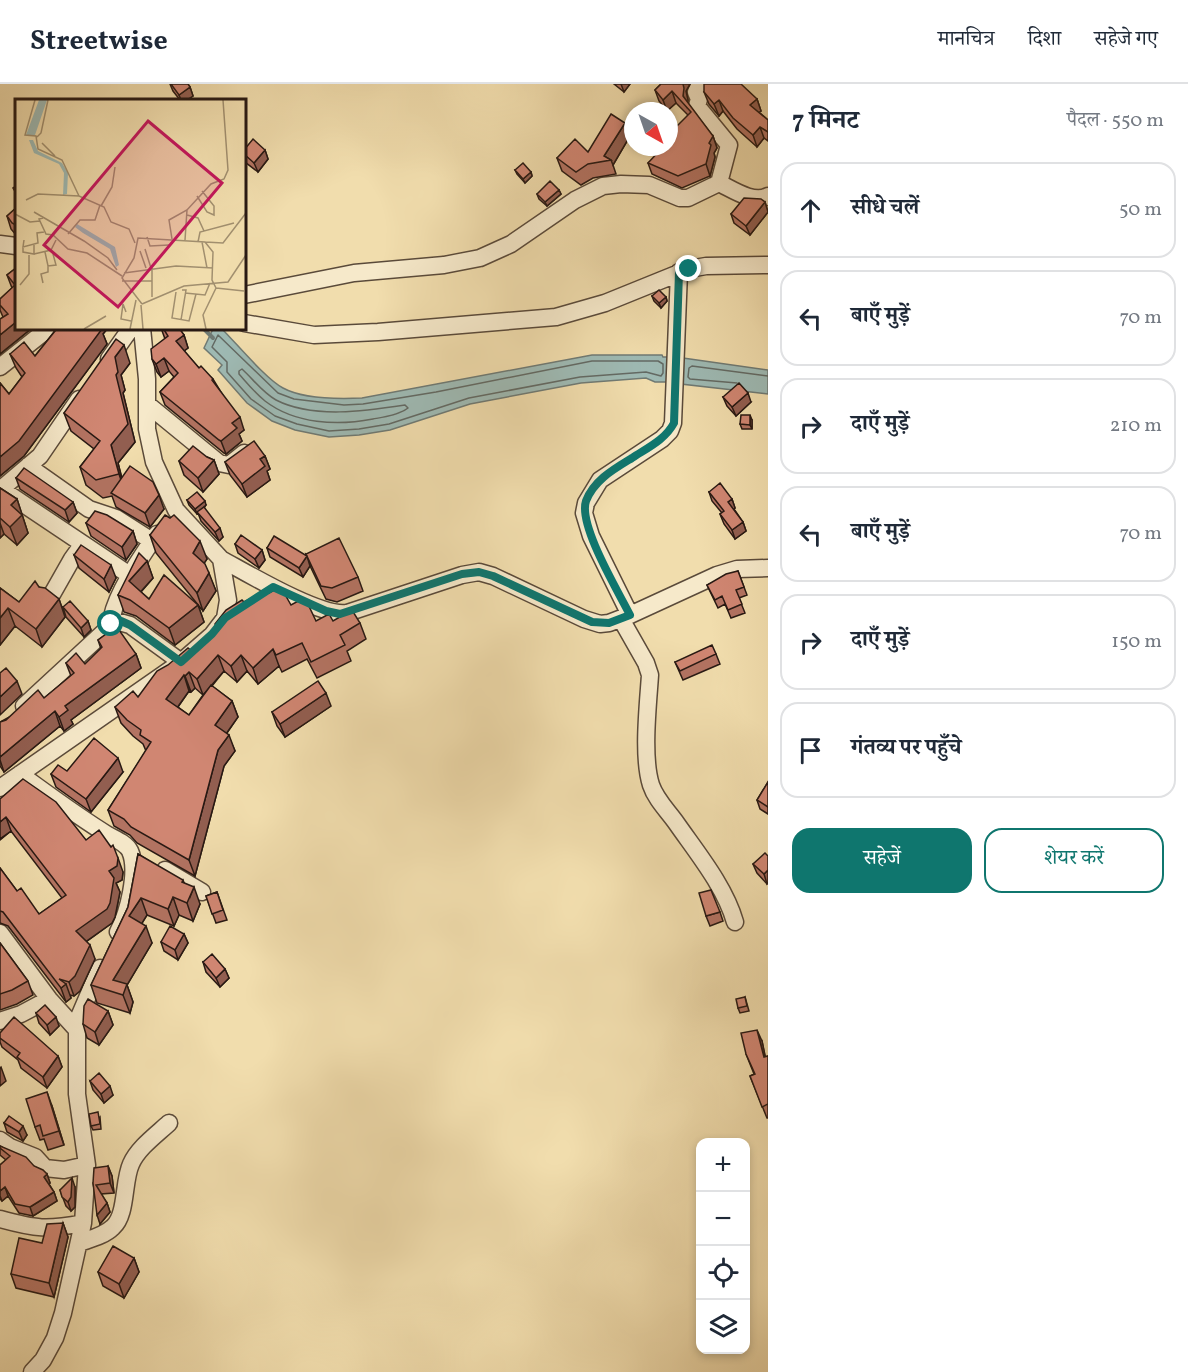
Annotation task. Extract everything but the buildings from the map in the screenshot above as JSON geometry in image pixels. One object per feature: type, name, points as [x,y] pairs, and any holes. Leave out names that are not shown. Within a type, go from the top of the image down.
[{"type":"street","points":[[246,295],[354,273],[444,266],[480,258],[512,244],[574,200],[603,186],[648,185],[680,198],[688,198],[719,183],[729,146],[698,106],[699,99],[696,92],[700,84]]},
{"type":"street","points":[[719,183],[752,198],[763,199],[768,196]]},
{"type":"street","points":[[0,244],[15,246]]},
{"type":"street","points":[[246,323],[314,335],[543,318],[592,308],[679,272],[706,266],[768,265]]},
{"type":"street","points":[[679,272],[675,415],[669,431],[662,439],[600,480],[586,503],[584,513],[591,536],[650,675],[647,760],[651,785],[719,886],[735,922]]},
{"type":"street","points":[[0,367],[46,330]]},
{"type":"street","points":[[130,330],[40,456],[1,490],[131,576]]},
{"type":"street","points":[[142,330],[147,429],[160,479],[176,510],[221,559],[273,587],[326,611],[340,614],[462,574],[479,572],[493,576],[592,622],[609,623],[717,575],[737,569],[768,568]]},
{"type":"street","points":[[147,404],[219,463],[229,465],[250,448]]},
{"type":"street","points":[[28,466],[89,508],[116,518],[152,541]]},
{"type":"street","points":[[111,624],[111,614],[131,576],[152,541],[176,510]]},
{"type":"street","points":[[51,596],[82,545]]},
{"type":"street","points":[[221,559],[228,600],[225,618]]},
{"type":"street","points":[[0,788],[181,662],[212,634],[225,618],[273,587]]},
{"type":"street","points":[[12,718],[111,624],[121,621],[130,625],[181,662]]},
{"type":"street","points":[[20,774],[88,823],[124,844],[130,851],[202,892]]},
{"type":"street","points":[[32,1372],[43,1360],[55,1338],[63,1313],[83,1223],[87,1165],[77,1094],[77,1030],[79,1017],[125,920],[134,872],[130,851]]},
{"type":"street","points":[[1,937],[49,999],[77,1030]]},
{"type":"street","points":[[0,1021],[21,1014],[49,999]]},
{"type":"street","points":[[79,1243],[114,1227],[119,1218],[130,1166],[136,1155],[169,1122]]},
{"type":"street","points":[[0,1140],[10,1147],[35,1157],[45,1168],[64,1170],[87,1165]]},
{"type":"street","points":[[0,1220],[29,1227],[51,1229],[83,1223]]},
{"type":"water","points":[[213,330],[223,330],[260,369],[283,388],[311,396],[333,398],[362,398],[592,355],[670,357],[669,382],[655,382],[646,378],[581,383],[470,404],[390,430],[329,437],[295,430],[272,421],[247,403],[218,370],[222,365],[204,348]]},
{"type":"water","points":[[683,358],[768,370],[768,394],[681,384]]},
{"type":"waterway","points":[[205,330],[213,338]]},
{"type":"route","points":[[111,624],[121,621],[130,625],[181,662],[212,634],[225,618],[273,587],[326,611],[340,614],[462,574],[479,572],[493,576],[592,622],[609,623],[630,615],[591,536],[584,513],[591,491],[600,480],[662,439],[674,423],[679,272],[689,269]]}]
